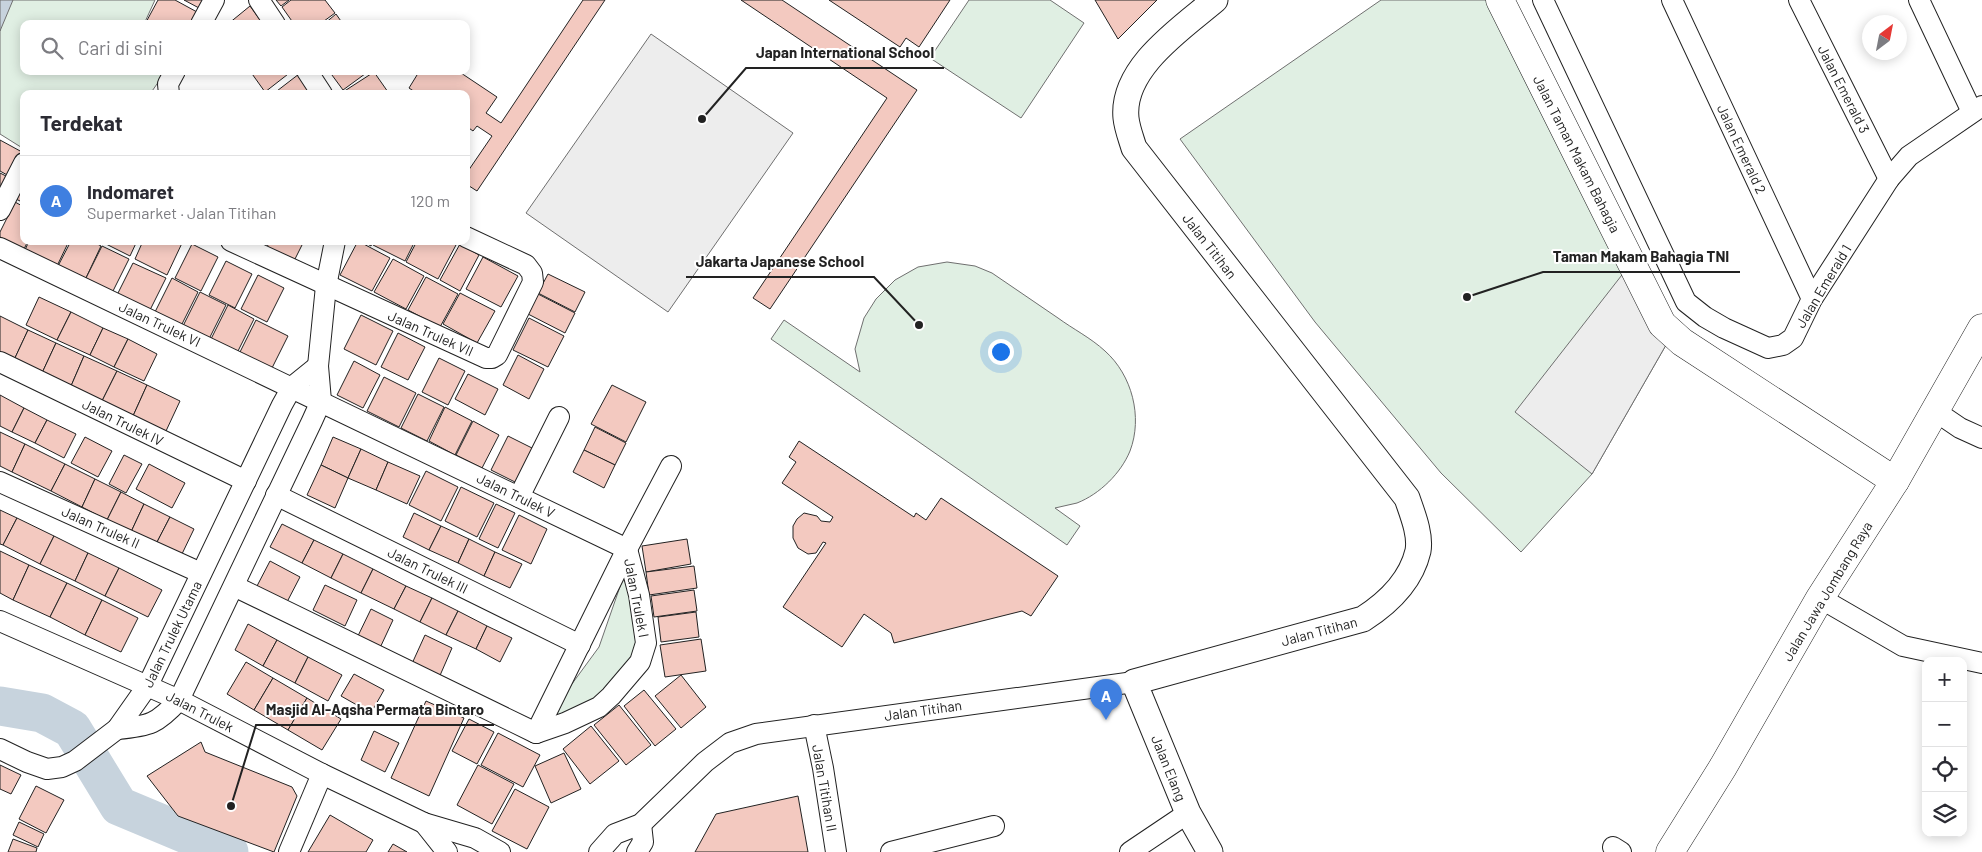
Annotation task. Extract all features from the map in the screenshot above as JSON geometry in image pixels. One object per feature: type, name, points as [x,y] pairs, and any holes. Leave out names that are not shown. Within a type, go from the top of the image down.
[{"type":"main road","name":"Jalan Taman Makam Bahagia","points":[[1500,0],[1662,324],[1682,342],[1895,481]]},
{"type":"main road","name":"Jalan Jawa Jombang Raya","points":[[1670,852],[1723,767],[1820,598],[1895,481],[1982,328]]},
{"type":"street","points":[[203,20],[214,0]]},
{"type":"street","points":[[259,0],[272,20]]},
{"type":"street","name":"Jalan Titihan","points":[[1164,44],[1189,0]]},
{"type":"street","name":"Jalan Titihan","points":[[599,852],[615,834],[641,824],[705,762],[730,743],[756,734],[1134,682],[1363,619],[1383,607],[1396,592],[1410,572],[1418,550],[1416,523],[1407,498],[1134,148],[1126,118],[1127,100],[1134,82],[1146,63],[1164,44],[1215,0]]},
{"type":"street","name":"Jalan Emerald 1","points":[[1543,0],[1686,302],[1705,318],[1768,348],[1782,345],[1793,338],[1812,299],[1890,179],[1910,156],[1977,109]]},
{"type":"street","name":"Jalan Emerald 2","points":[[1672,0],[1812,299]]},
{"type":"street","name":"Jalan Emerald 3","points":[[1799,0],[1890,179]]},
{"type":"street","points":[[1918,0],[1977,109]]},
{"type":"street","points":[[168,90],[168,84],[173,75]]},
{"type":"street","points":[[310,75],[319,90]]},
{"type":"street","points":[[0,210],[20,171]]},
{"type":"street","name":"Jalan Trulek VII","points":[[239,245],[486,358],[492,358],[497,355],[533,282],[532,273],[526,265],[470,239]]},
{"type":"street","points":[[0,749],[47,769],[62,767],[75,761],[111,734],[152,724],[165,716],[179,700],[321,401],[318,366],[326,286],[334,245]]},
{"type":"street","name":"Jalan Trulek VI","points":[[0,248],[321,401]]},
{"type":"street","name":"Jalan Trulek IV","points":[[0,362],[246,481]]},
{"type":"street","name":"Jalan Trulek Utama","points":[[111,734],[148,685],[292,387],[318,366]]},
{"type":"street","name":"Jalan Trulek V","points":[[321,401],[627,549]]},
{"type":"street","points":[[1935,411],[1960,428],[1982,438]]},
{"type":"street","points":[[519,497],[560,417]]},
{"type":"street","points":[[627,549],[672,466]]},
{"type":"street","name":"Jalan Trulek II","points":[[0,482],[201,573]]},
{"type":"street","name":"Jalan Trulek III","points":[[276,496],[580,645]]},
{"type":"street","name":"Jalan Trulek I","points":[[536,733],[627,549]]},
{"type":"street","name":"Jalan Trulek I","points":[[536,733],[565,723],[599,707],[640,662],[646,643],[639,595],[627,549]]},
{"type":"street","points":[[234,586],[536,733]]},
{"type":"street","points":[[1820,598],[1903,646],[1982,663]]},
{"type":"street","name":"Jalan Trulek","points":[[0,621],[148,685],[322,774],[424,823],[475,838],[500,852]]},
{"type":"street","name":"Jalan Elang","points":[[1134,682],[1188,813],[1210,852]]},
{"type":"street","name":"Jalan Titihan II","points":[[814,725],[823,768],[836,852]]},
{"type":"street","points":[[289,852],[322,774]]},
{"type":"street","points":[[1130,852],[1188,813]]},
{"type":"street","name":"Jalan Trulek","points":[[424,823],[447,852]]},
{"type":"street","points":[[637,852],[643,842],[641,824]]},
{"type":"street","points":[[892,852],[994,826]]},
{"type":"green space","points":[[0,0],[155,0],[146,20],[20,20],[20,75],[163,75],[153,90],[20,90],[20,146],[0,134]]},
{"type":"green space","points":[[969,0],[1050,0],[1084,23],[1021,118],[930,58]]},
{"type":"green space","points":[[1381,0],[1487,0],[1666,345],[1592,474],[1521,552],[1441,473],[1315,322],[1180,139]]},
{"type":"green space","points":[[947,262],[975,266],[992,273],[1100,346],[1114,361],[1128,384],[1135,411],[1134,438],[1130,451],[1115,475],[1102,488],[1077,503],[1055,508],[1080,526],[1067,545],[771,339],[784,320],[860,372],[855,349],[864,318],[876,299],[895,280],[918,267]]},
{"type":"green space","points":[[631,555],[644,646],[594,708],[536,733],[599,647]]},
{"type":"shaded area","points":[[0,0],[13,0],[0,31]]},
{"type":"shaded area","points":[[651,34],[793,133],[668,312],[526,213]]},
{"type":"shaded area","points":[[1625,271],[1666,345],[1592,474],[1515,412]]},
{"type":"building","points":[[158,0],[175,0],[197,12],[192,20],[147,20]]},
{"type":"building","points":[[184,0],[204,0],[199,8]]},
{"type":"building","points":[[276,0],[289,0],[281,6]]},
{"type":"building","points":[[291,0],[325,0],[335,13],[325,20],[291,20],[282,7]]},
{"type":"building","points":[[583,0],[605,0],[477,191],[470,187],[470,168],[492,136],[477,126],[473,131],[470,129],[470,90],[412,90],[409,88],[417,75],[464,75],[497,97],[486,113],[501,123]]},
{"type":"building","points":[[741,0],[782,0],[917,90],[770,309],[753,298],[887,98]]},
{"type":"building","points":[[829,0],[950,0],[919,47],[906,38],[900,47]]},
{"type":"building","points":[[1095,0],[1157,0],[1118,39]]},
{"type":"building","points":[[250,6],[260,20],[233,20]]},
{"type":"building","points":[[336,14],[340,20],[329,20]]},
{"type":"building","points":[[253,75],[287,75],[268,90],[264,90]]},
{"type":"building","points":[[300,75],[311,90],[278,90]]},
{"type":"building","points":[[332,75],[364,75],[343,90]]},
{"type":"building","points":[[369,75],[376,75],[387,90],[346,90]]},
{"type":"building","points":[[0,140],[20,151],[20,156],[9,176],[0,171]]},
{"type":"building","points":[[0,173],[8,177],[2,188],[0,187]]},
{"type":"building","points":[[20,191],[20,201],[16,199]]},
{"type":"building","points":[[15,202],[20,205],[20,245],[26,245],[24,249],[0,237],[0,232]]},
{"type":"building","points":[[27,245],[67,245],[57,266],[25,250]]},
{"type":"building","points":[[69,245],[101,246],[85,280],[58,266]]},
{"type":"building","points":[[108,245],[135,245],[130,256]]},
{"type":"building","points":[[141,245],[181,245],[167,275],[135,259]]},
{"type":"building","points":[[192,245],[218,257],[201,291],[175,278]]},
{"type":"building","points":[[268,245],[302,245],[291,267],[264,253]]},
{"type":"building","points":[[356,245],[366,245],[390,258],[372,291],[340,275]]},
{"type":"building","points":[[373,245],[413,245],[405,261]]},
{"type":"building","points":[[415,245],[456,245],[438,279],[406,262]]},
{"type":"building","points":[[459,245],[479,255],[460,291],[440,280]]},
{"type":"building","points":[[102,246],[129,259],[112,293],[85,280]]},
{"type":"building","points":[[483,257],[518,276],[501,307],[466,289]]},
{"type":"building","points":[[393,259],[424,276],[406,309],[374,292]]},
{"type":"building","points":[[226,261],[252,274],[235,308],[209,295]]},
{"type":"building","points":[[133,263],[166,278],[149,312],[116,297]]},
{"type":"building","points":[[548,274],[585,292],[575,312],[538,293]]},
{"type":"building","points":[[258,275],[284,288],[267,322],[241,309]]},
{"type":"building","points":[[426,277],[458,294],[440,327],[408,310]]},
{"type":"building","points":[[172,278],[198,292],[181,326],[155,312]]},
{"type":"building","points":[[200,292],[226,305],[209,339],[183,326]]},
{"type":"building","points":[[460,293],[495,311],[477,343],[443,324]]},
{"type":"building","points":[[538,294],[575,313],[565,333],[528,314]]},
{"type":"building","points":[[39,297],[71,312],[57,340],[26,325]]},
{"type":"building","points":[[228,305],[254,319],[237,353],[211,339]]},
{"type":"building","points":[[71,312],[103,328],[90,355],[57,340]]},
{"type":"building","points":[[361,315],[393,331],[376,365],[344,349]]},
{"type":"building","points":[[0,316],[28,330],[14,360],[0,353]]},
{"type":"building","points":[[529,318],[564,336],[548,367],[513,350]]},
{"type":"building","points":[[256,320],[288,336],[271,370],[239,354]]},
{"type":"building","points":[[103,328],[128,339],[114,367],[90,355]]},
{"type":"building","points":[[28,330],[56,343],[42,373],[14,360]]},
{"type":"building","points":[[398,333],[425,347],[408,380],[381,367]]},
{"type":"building","points":[[128,339],[157,354],[144,381],[114,367]]},
{"type":"building","points":[[56,343],[84,356],[71,386],[42,373]]},
{"type":"building","points":[[518,355],[544,369],[529,399],[503,385]]},
{"type":"building","points":[[84,356],[117,371],[102,401],[71,386]]},
{"type":"building","points":[[439,358],[465,371],[448,405],[422,392]]},
{"type":"building","points":[[354,361],[380,375],[363,408],[337,395]]},
{"type":"building","points":[[117,371],[147,385],[133,416],[102,401]]},
{"type":"building","points":[[468,374],[498,389],[485,415],[455,399]]},
{"type":"building","points":[[384,377],[416,393],[399,427],[367,411]]},
{"type":"building","points":[[147,385],[180,401],[166,431],[133,416]]},
{"type":"building","points":[[612,385],[646,402],[626,442],[591,424]]},
{"type":"building","points":[[418,394],[444,407],[427,441],[401,428]]},
{"type":"building","points":[[0,395],[24,408],[12,432],[0,426]]},
{"type":"building","points":[[445,407],[472,421],[455,455],[429,441]]},
{"type":"building","points":[[24,408],[47,420],[35,443],[12,432]]},
{"type":"building","points":[[47,420],[76,434],[64,458],[35,443]]},
{"type":"building","points":[[473,421],[499,435],[482,468],[456,455]]},
{"type":"building","points":[[595,427],[626,443],[615,465],[584,450]]},
{"type":"building","points":[[0,432],[25,444],[12,472],[0,466]]},
{"type":"building","points":[[508,436],[540,452],[523,486],[491,470]]},
{"type":"building","points":[[85,437],[112,451],[98,477],[71,463]]},
{"type":"building","points":[[333,437],[361,449],[348,478],[321,465]]},
{"type":"building","points":[[799,441],[914,517],[916,513],[926,520],[941,498],[1058,576],[1031,616],[1022,611],[894,643],[891,633],[864,614],[842,647],[783,607],[826,543],[823,542],[816,553],[808,554],[798,548],[793,538],[793,526],[804,513],[817,516],[821,521],[830,522],[833,517],[782,483],[796,462],[789,457]]},
{"type":"building","points":[[25,444],[65,464],[51,491],[12,472]]},
{"type":"building","points":[[361,449],[388,462],[376,490],[348,478]]},
{"type":"building","points":[[584,450],[615,465],[604,488],[573,472]]},
{"type":"building","points":[[124,455],[142,464],[126,493],[109,484]]},
{"type":"building","points":[[388,462],[420,476],[407,504],[376,490]]},
{"type":"building","points":[[65,464],[95,479],[82,507],[51,491]]},
{"type":"building","points":[[149,464],[185,483],[172,508],[136,489]]},
{"type":"building","points":[[321,465],[348,478],[335,508],[307,495]]},
{"type":"building","points":[[426,471],[458,487],[441,521],[409,505]]},
{"type":"building","points":[[95,479],[121,492],[107,520],[82,507]]},
{"type":"building","points":[[461,487],[494,503],[477,537],[445,521]]},
{"type":"building","points":[[121,492],[144,504],[131,532],[107,520]]},
{"type":"building","points":[[144,504],[170,517],[156,544],[131,532]]},
{"type":"building","points":[[496,504],[515,513],[498,548],[479,539]]},
{"type":"building","points":[[0,510],[17,518],[3,545],[0,544]]},
{"type":"building","points":[[414,513],[441,526],[429,550],[403,537]]},
{"type":"building","points":[[519,515],[547,529],[531,564],[502,550]]},
{"type":"building","points":[[170,517],[194,529],[181,556],[156,544]]},
{"type":"building","points":[[17,518],[54,536],[40,564],[3,545]]},
{"type":"building","points":[[282,524],[314,540],[302,563],[270,547]]},
{"type":"building","points":[[441,526],[469,539],[458,563],[429,550]]},
{"type":"building","points":[[54,536],[88,553],[75,581],[40,564]]},
{"type":"building","points":[[469,539],[495,552],[484,576],[458,563]]},
{"type":"building","points":[[687,539],[691,564],[646,572],[642,546]]},
{"type":"building","points":[[314,540],[343,554],[331,578],[302,563]]},
{"type":"building","points":[[0,551],[29,565],[13,600],[0,593]]},
{"type":"building","points":[[495,552],[522,564],[510,588],[484,576]]},
{"type":"building","points":[[88,553],[119,568],[105,596],[75,581]]},
{"type":"building","points":[[343,554],[373,569],[361,593],[331,578]]},
{"type":"building","points":[[270,561],[300,577],[287,602],[257,586]]},
{"type":"building","points":[[29,565],[67,583],[50,617],[13,600]]},
{"type":"building","points":[[694,566],[697,588],[649,595],[646,572]]},
{"type":"building","points":[[119,568],[162,590],[148,617],[105,596]]},
{"type":"building","points":[[373,569],[406,586],[394,609],[361,593]]},
{"type":"building","points":[[67,583],[102,600],[85,635],[50,617]]},
{"type":"building","points":[[325,585],[357,600],[345,626],[313,610]]},
{"type":"building","points":[[406,586],[432,598],[420,622],[394,609]]},
{"type":"building","points":[[694,590],[697,611],[654,617],[651,596]]},
{"type":"building","points":[[432,598],[458,611],[446,635],[420,622]]},
{"type":"building","points":[[102,600],[138,618],[121,652],[85,635]]},
{"type":"building","points":[[371,609],[393,620],[379,650],[356,640]]},
{"type":"building","points":[[458,611],[487,626],[476,649],[446,635]]},
{"type":"building","points":[[696,612],[699,637],[661,642],[658,617]]},
{"type":"building","points":[[248,624],[277,640],[263,666],[235,650]]},
{"type":"building","points":[[487,626],[512,638],[500,662],[476,649]]},
{"type":"building","points":[[425,635],[452,648],[438,680],[410,668]]},
{"type":"building","points":[[701,639],[706,671],[665,677],[660,645]]},
{"type":"building","points":[[277,640],[308,657],[295,683],[263,666]]},
{"type":"building","points":[[308,657],[342,675],[328,701],[295,683]]},
{"type":"building","points":[[246,662],[273,678],[254,710],[227,694]]},
{"type":"building","points":[[354,674],[384,690],[371,713],[341,696]]},
{"type":"building","points":[[681,675],[706,707],[681,728],[655,696]]},
{"type":"building","points":[[273,678],[307,698],[288,730],[254,710]]},
{"type":"building","points":[[644,690],[676,729],[655,746],[624,706]]},
{"type":"building","points":[[307,698],[341,719],[322,750],[288,730]]},
{"type":"building","points":[[426,701],[464,718],[429,796],[391,778]]},
{"type":"building","points":[[619,705],[651,745],[626,765],[594,725]]},
{"type":"building","points":[[469,719],[494,732],[477,764],[452,751]]},
{"type":"building","points":[[591,726],[619,761],[590,784],[563,749]]},
{"type":"building","points":[[374,731],[399,743],[385,772],[361,760]]},
{"type":"building","points":[[498,733],[540,755],[523,787],[481,765]]},
{"type":"building","points":[[201,742],[205,752],[292,787],[297,796],[274,852],[178,816],[147,776]]},
{"type":"building","points":[[564,753],[581,789],[551,803],[535,766]]},
{"type":"building","points":[[0,765],[21,775],[11,794],[0,789]]},
{"type":"building","points":[[478,765],[514,784],[492,824],[457,805]]},
{"type":"building","points":[[36,786],[64,800],[46,833],[19,819]]},
{"type":"building","points":[[515,789],[549,807],[527,849],[492,831]]},
{"type":"building","points":[[798,796],[808,852],[695,852],[716,814]]},
{"type":"building","points":[[330,815],[373,840],[366,852],[308,852]]},
{"type":"building","points":[[19,822],[44,834],[38,847],[13,835]]},
{"type":"building","points":[[13,839],[37,848],[36,852],[8,852]]},
{"type":"building","points":[[393,844],[407,852],[388,852]]},
{"type":"waterway","points":[[0,706],[42,713],[72,729],[119,806],[229,852]]},
{"type":"place","name":"Japan International School","points":[[702,119]]},
{"type":"place","name":"Taman Makam Bahagia TNI","points":[[1467,297]]},
{"type":"place","name":"Jakarta Japanese School","points":[[919,325]]},
{"type":"place","name":"Indomaret","points":[[1106,720]]},
{"type":"place","name":"Masjid Al-Aqsha Permata Bintaro","points":[[231,806]]}]
